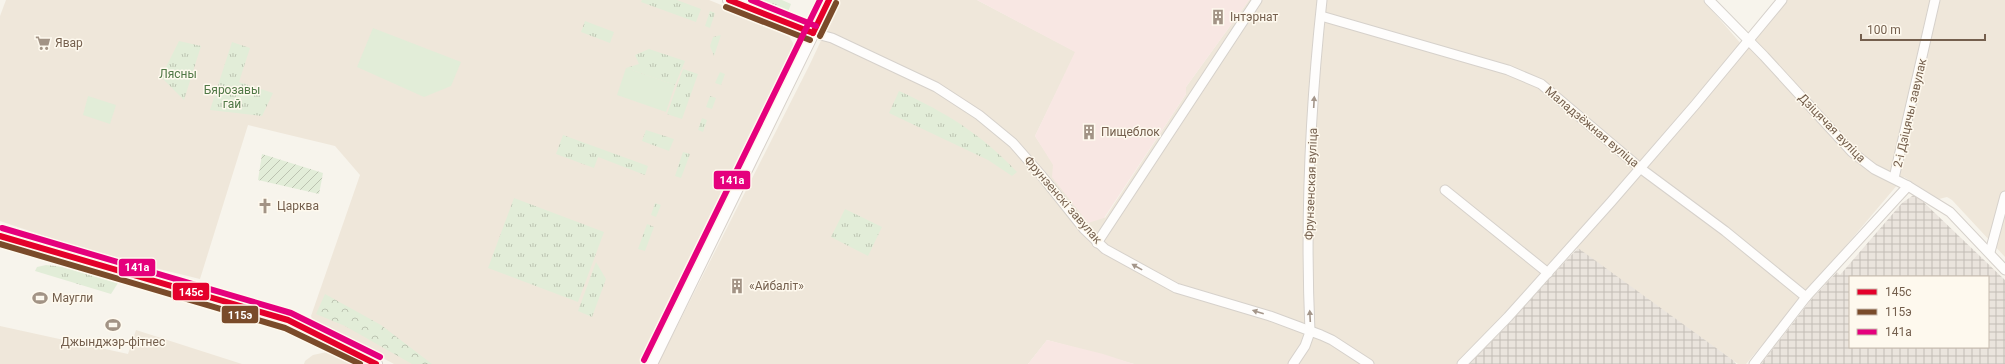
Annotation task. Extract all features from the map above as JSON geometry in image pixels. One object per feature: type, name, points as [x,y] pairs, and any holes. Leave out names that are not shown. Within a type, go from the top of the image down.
[{"type":"main road","points":[[729,0],[813,33]]},
{"type":"main road","points":[[650,364],[828,0]]},
{"type":"main road","points":[[0,236],[288,320],[349,349],[376,364]]},
{"type":"street","points":[[1097,243],[1257,0]]},
{"type":"street","name":"Фрунзенская вуліца","points":[[1293,364],[1305,346],[1310,332],[1308,226],[1322,0]]},
{"type":"street","name":"Дзіцячая вуліца","points":[[1709,0],[1764,56],[1852,152],[1874,169],[1894,178],[1950,212],[1990,252],[2005,270]]},
{"type":"street","points":[[1462,364],[1548,274],[1749,42],[1782,0]]},
{"type":"street","name":"2-і Дзіцячы завулак","points":[[1894,178],[1936,0]]},
{"type":"street","name":"Маладзёжная вуліца","points":[[1321,16],[1524,75],[1548,89],[1640,168],[1725,231],[1806,297]]},
{"type":"street","name":"Фрунзенскі завулак","points":[[813,33],[832,38],[936,87],[979,114],[1013,144],[1097,243],[1176,288],[1270,316],[1332,340],[1369,364]]},
{"type":"street","points":[[1754,364],[1806,297],[1908,186]]},
{"type":"street","points":[[1445,190],[1548,274]]},
{"type":"street","points":[[1990,252],[2005,196]]},
{"type":"shaded area","points":[[6,0],[709,0],[786,31],[793,43],[793,50],[640,364],[394,364],[313,321],[311,316],[360,175],[335,146],[248,125],[200,279],[98,254],[0,221],[0,16]]},
{"type":"shaded area","points":[[840,0],[977,0],[1076,52],[1035,136],[1054,165],[1105,218],[1186,94],[1186,87],[1249,0],[1703,0],[1742,45],[1780,0],[2005,0],[2005,257],[1952,200],[1947,197],[1939,199],[1904,177],[1746,364],[1738,364],[1571,244],[1460,364],[1134,364],[1047,340],[1028,364],[658,364],[810,64]]},
{"type":"shaded area","points":[[977,0],[1249,0],[1186,87],[1186,94],[1104,218],[1088,223],[1052,177],[1053,165],[1035,136],[1075,52]]},
{"type":"shaded area","points":[[1915,194],[2005,280],[2005,364],[1761,364],[1810,301],[1837,272],[1840,275],[1902,203]]},
{"type":"shaded area","points":[[1578,248],[1734,361],[1736,364],[1469,364]]},
{"type":"shaded area","points":[[0,326],[128,354],[136,330],[242,364],[0,364]]},
{"type":"shaded area","points":[[1047,340],[1103,354],[1134,364],[1028,364]]},
{"type":"shaded area","points":[[327,352],[355,364],[304,364],[305,361],[313,355]]},
{"type":"green space","points":[[642,0],[677,0],[701,9],[696,22],[641,2]]},
{"type":"green space","points":[[758,0],[782,0],[791,4],[788,12]]},
{"type":"green space","points":[[710,11],[715,13],[710,28],[705,26]]},
{"type":"green space","points":[[585,21],[614,32],[610,43],[581,32]]},
{"type":"green space","points":[[373,28],[461,62],[451,86],[424,97],[357,67]]},
{"type":"green space","points":[[721,35],[714,56],[710,46],[713,37]]},
{"type":"green space","name":"Лясны","points":[[179,41],[201,46],[184,100],[161,77]]},
{"type":"green space","name":"Бярозавы гай","points":[[232,42],[250,48],[239,82],[273,93],[262,116],[210,110]]},
{"type":"green space","points":[[649,49],[685,61],[675,85],[626,68],[639,64],[635,55]]},
{"type":"green space","points":[[626,68],[675,85],[666,112],[617,95]]},
{"type":"green space","points":[[683,69],[698,74],[682,119],[667,114]]},
{"type":"green space","points":[[720,72],[725,74],[721,85],[715,83]]},
{"type":"green space","points":[[899,91],[948,116],[976,135],[990,146],[1017,172],[1012,176],[988,160],[889,113]]},
{"type":"green space","points":[[88,96],[116,105],[110,124],[83,115]]},
{"type":"green space","points":[[710,96],[716,98],[712,109],[706,107]]},
{"type":"green space","points":[[702,118],[707,120],[703,132],[698,130]]},
{"type":"green space","points":[[646,130],[674,139],[669,151],[642,141]]},
{"type":"green space","points":[[563,135],[648,166],[645,175],[598,157],[594,168],[556,154]]},
{"type":"green space","points":[[683,152],[690,154],[681,178],[675,176]]},
{"type":"green space","points":[[262,154],[323,173],[319,194],[258,180]]},
{"type":"green space","points":[[514,198],[604,232],[578,302],[488,268]]},
{"type":"green space","points":[[655,203],[661,205],[656,217],[651,215]]},
{"type":"green space","points":[[845,209],[882,227],[868,256],[831,237]]},
{"type":"green space","points":[[647,224],[654,227],[645,251],[638,249]]},
{"type":"green space","points":[[596,262],[606,279],[592,317],[578,311]]},
{"type":"green space","points":[[46,265],[63,267],[118,283],[111,294],[35,271],[37,267]]},
{"type":"green space","points":[[325,294],[381,325],[432,364],[412,364],[345,326],[316,314]]},
{"type":"transit line","name":"145с","points":[[729,0],[813,33]]},
{"type":"transit line","name":"141а","points":[[751,0],[816,26]]},
{"type":"transit line","name":"141а","points":[[644,360],[820,0]]},
{"type":"transit line","name":"145с","points":[[813,33],[829,0]]},
{"type":"transit line","name":"115э","points":[[820,36],[836,3]]},
{"type":"transit line","name":"115э","points":[[726,7],[810,40]]},
{"type":"transit line","name":"141а","points":[[2,228],[291,313],[380,357]]},
{"type":"transit line","name":"145с","points":[[0,236],[288,320],[376,364]]},
{"type":"transit line","name":"115э","points":[[0,244],[285,328],[360,364]]},
{"type":"place","name":"Інтэрнат","points":[[1218,17]]},
{"type":"place","name":"Явар","points":[[43,43]]},
{"type":"place","name":"Пищеблок","points":[[1089,132]]},
{"type":"place","name":"Царква","points":[[265,206]]},
{"type":"place","name":"«Айбаліт»","points":[[737,286]]},
{"type":"place","name":"Маугли","points":[[40,298]]},
{"type":"place","name":"Джынджэр-фітнес","points":[[113,325]]}]
